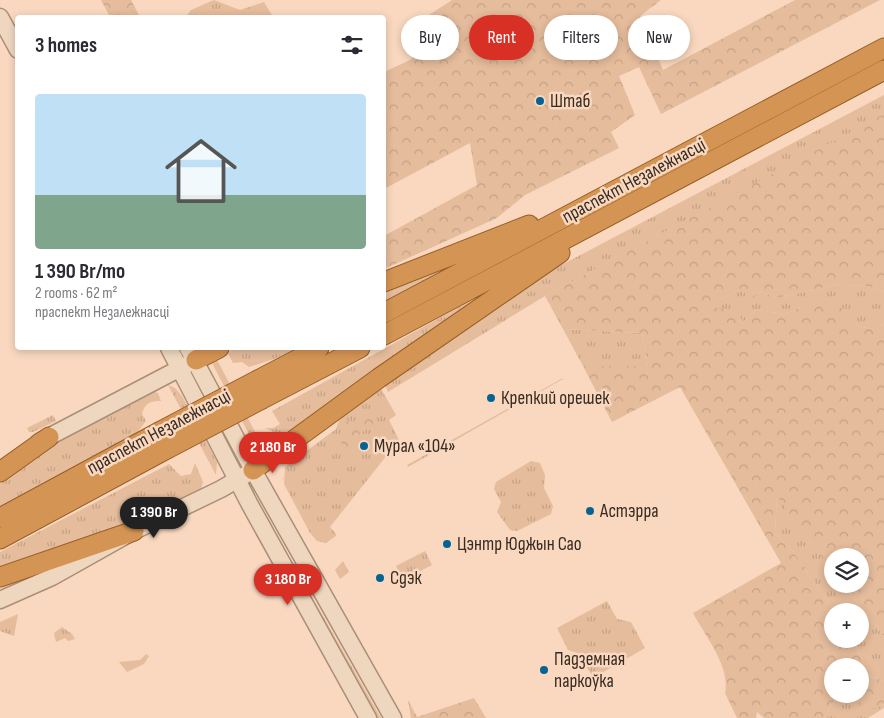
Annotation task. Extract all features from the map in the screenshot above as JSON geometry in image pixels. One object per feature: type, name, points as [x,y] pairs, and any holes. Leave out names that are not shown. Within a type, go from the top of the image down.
[{"type":"highway","name":"праспект Незалежнасці","points":[[386,313],[884,48]]},
{"type":"highway","name":"праспект Незалежнасці","points":[[386,334],[884,70]]},
{"type":"highway","points":[[386,281],[608,194]]},
{"type":"highway","points":[[245,475],[379,378],[620,210]]},
{"type":"highway","points":[[188,359],[213,350]]},
{"type":"highway","name":"праспект Незалежнасці","points":[[0,518],[315,350]]},
{"type":"highway","name":"праспект Незалежнасці","points":[[0,538],[356,350]]},
{"type":"highway","points":[[0,472],[49,437]]},
{"type":"highway","points":[[0,577],[134,531]]},
{"type":"main road","points":[[0,17],[15,44]]},
{"type":"main road","points":[[172,350],[188,359],[368,718]]},
{"type":"main road","points":[[0,464],[188,359]]},
{"type":"main road","points":[[0,600],[52,577],[134,531],[245,475]]},
{"type":"main road","points":[[245,475],[393,718]]},
{"type":"green space","points":[[101,0],[131,0],[139,15],[109,15]]},
{"type":"green space","points":[[214,0],[240,10],[264,2],[272,15],[187,15],[191,10]]},
{"type":"green space","points":[[452,0],[661,0],[641,15],[628,15],[628,60],[659,60],[663,70],[682,60],[690,60],[690,56],[795,0],[880,0],[661,114],[639,67],[619,76],[635,115],[611,132],[619,148],[525,195],[497,218],[386,268],[386,235],[477,185],[470,143],[386,188],[386,71],[410,60],[459,60],[459,15],[429,15]]},
{"type":"green space","points":[[884,95],[884,115],[545,296],[388,392],[385,385],[533,280]]},
{"type":"green space","points":[[884,114],[884,292],[872,287],[839,284],[777,298],[761,292],[753,298],[739,290],[724,297],[711,307],[737,311],[743,322],[756,310],[785,314],[818,300],[845,309],[851,324],[875,330],[884,323],[884,636],[869,617],[869,603],[857,603],[849,593],[869,593],[869,548],[824,548],[824,561],[777,496],[775,533],[793,551],[829,603],[824,603],[824,648],[857,648],[861,658],[824,658],[824,703],[833,703],[824,718],[764,718],[757,712],[756,718],[737,718],[725,693],[726,683],[721,662],[693,613],[781,563],[680,387],[612,422],[583,366],[648,366],[642,333],[563,329],[545,296]]},
{"type":"green space","points":[[476,257],[386,303],[386,292]]},
{"type":"green space","points":[[513,277],[285,437],[265,428],[273,428],[280,424],[272,411],[382,350],[386,350],[386,348]]},
{"type":"green space","points":[[839,284],[872,287],[884,292],[884,323],[875,330],[851,324],[819,300],[785,314],[756,310],[743,322],[710,307],[724,297],[739,290],[753,297],[761,292],[777,298]]},
{"type":"green space","points":[[563,329],[642,333],[648,366],[583,366]]},
{"type":"green space","points":[[233,350],[293,350],[274,359],[249,367],[242,362],[233,363],[227,352]]},
{"type":"green space","points":[[214,354],[263,447],[253,442],[211,361]]},
{"type":"green space","points":[[563,379],[408,467],[407,465]]},
{"type":"green space","points":[[168,385],[175,388],[182,396],[217,462],[216,475]]},
{"type":"green space","points":[[380,387],[396,415],[389,420],[399,440],[330,527],[336,536],[326,543],[317,541],[310,533],[284,484],[285,467],[336,429],[342,412]]},
{"type":"green space","points":[[151,391],[158,393],[161,401],[154,401],[146,405],[142,414],[146,421],[136,434],[0,506],[0,478],[43,447]]},
{"type":"green space","points":[[369,410],[375,418],[372,426],[360,433],[357,447],[351,457],[340,439],[341,430],[347,421],[355,423]]},
{"type":"green space","points":[[53,415],[56,421],[33,432],[29,432],[27,428]]},
{"type":"green space","points":[[531,461],[540,463],[545,475],[544,488],[553,506],[551,514],[517,531],[510,530],[497,512],[501,502],[494,489],[496,482]]},
{"type":"green space","points":[[195,463],[203,482],[201,489],[143,519],[0,570],[0,552],[169,464],[181,476],[191,474]]},
{"type":"green space","points":[[777,495],[824,561],[824,593],[849,593],[857,603],[829,603],[793,551],[775,533]]},
{"type":"green space","points":[[273,528],[381,718],[376,718],[270,530]]},
{"type":"green space","points":[[425,551],[432,565],[403,580],[396,566]]},
{"type":"green space","points":[[343,561],[349,572],[340,579],[335,570]]},
{"type":"green space","points":[[607,601],[617,619],[631,622],[645,648],[593,678],[580,654],[568,650],[557,628]]},
{"type":"green space","points":[[18,614],[14,636],[0,631],[0,622]]},
{"type":"green space","points":[[869,617],[884,636],[884,681],[869,676],[869,658],[861,658],[857,648],[869,648]]},
{"type":"green space","points":[[62,627],[72,634],[75,639],[68,641],[65,638],[56,642],[54,633]]},
{"type":"green space","points":[[146,654],[149,656],[144,664],[127,672],[119,662],[140,660]]},
{"type":"green space","points":[[869,676],[884,681],[884,704],[876,708],[858,709],[859,703],[869,703]]},
{"type":"green space","points":[[474,698],[486,718],[411,718],[408,700],[417,717]]},
{"type":"green space","points":[[869,700],[876,708],[884,704],[884,708],[868,718],[824,718],[833,703],[869,703]]},
{"type":"place","name":"Штаб","points":[[540,101]]},
{"type":"place","name":"Крепкий орешек","points":[[491,398]]},
{"type":"place","name":"Мурал «104»","points":[[364,446]]},
{"type":"place","name":"Астэрра","points":[[590,511]]},
{"type":"place","name":"Цэнтр Юджын Сао","points":[[447,544]]},
{"type":"place","name":"Сдэк","points":[[380,578]]},
{"type":"place","name":"Падземная паркоўка","points":[[544,670]]}]
